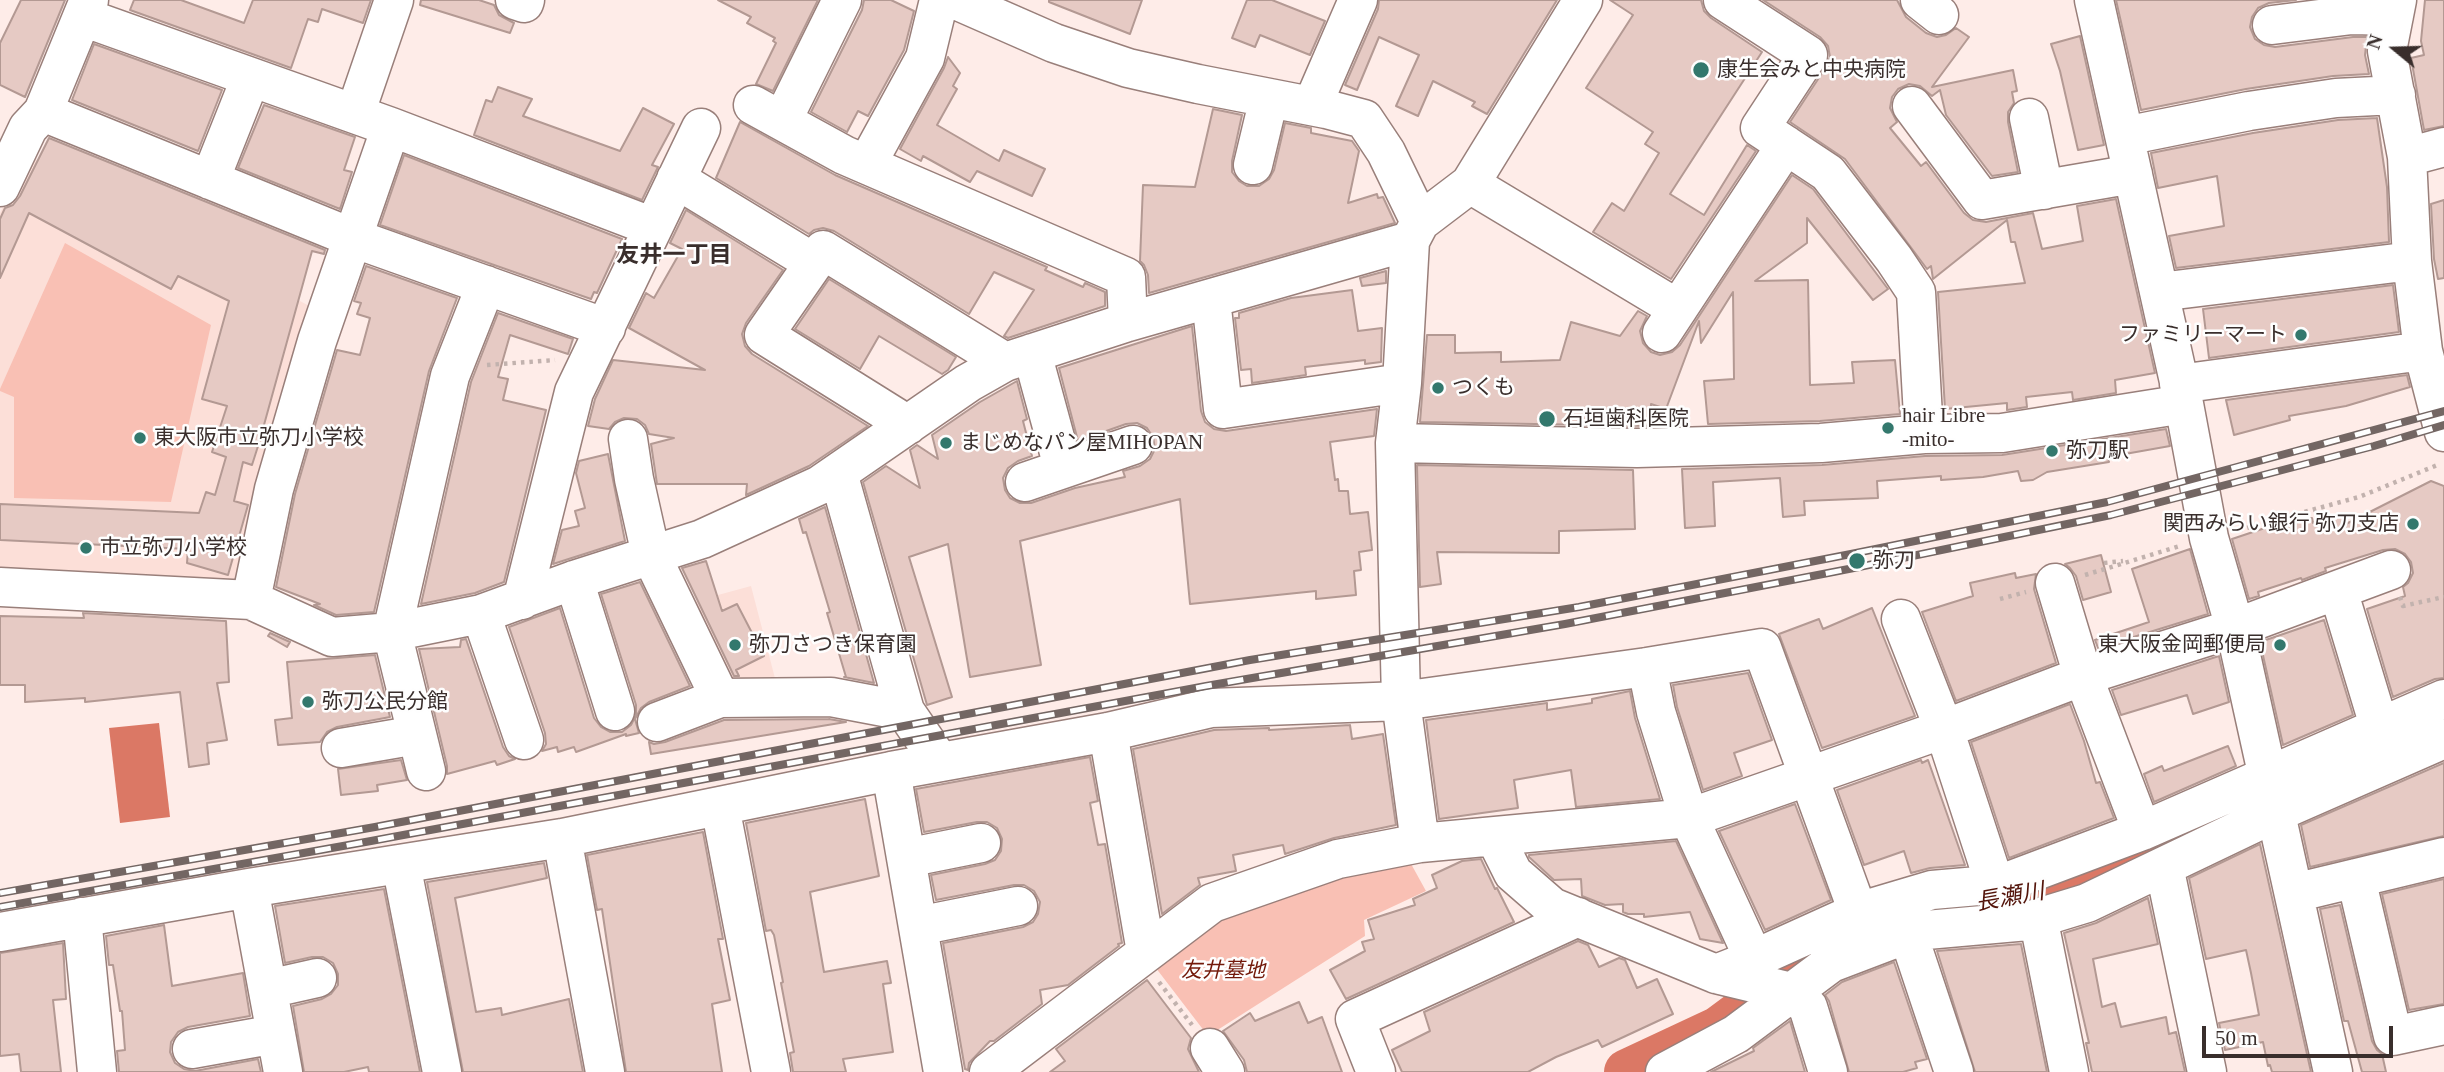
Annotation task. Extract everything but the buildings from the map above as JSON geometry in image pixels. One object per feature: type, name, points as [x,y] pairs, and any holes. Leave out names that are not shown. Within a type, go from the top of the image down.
[{"type":"street","points":[[355,114],[394,0]]},
{"type":"street","points":[[515,0],[524,3],[525,0]]},
{"type":"street","points":[[842,0],[767,113],[844,155],[1126,277],[1128,323]]},
{"type":"street","points":[[867,164],[925,58],[939,0]]},
{"type":"street","points":[[956,0],[1001,9],[1054,43],[1128,68],[1364,119],[1386,152],[1415,232],[1395,443],[1401,701],[1420,843]]},
{"type":"street","points":[[1312,106],[1358,0]]},
{"type":"street","points":[[0,587],[251,600],[332,637],[392,632],[481,614],[574,580],[702,539],[820,485],[968,383],[1018,358],[1211,299],[1415,232],[1470,184],[1583,0]]},
{"type":"street","points":[[1723,0],[1808,55],[1760,128],[1828,173],[1894,258],[1916,292],[1924,434]]},
{"type":"street","points":[[2094,0],[2181,394],[2209,538],[2235,628],[2333,1072]]},
{"type":"street","points":[[0,187],[24,118],[86,8],[251,77],[653,226]]},
{"type":"street","points":[[2272,25],[2395,8],[2387,51],[2407,157],[2412,261],[2423,351],[2444,432]]},
{"type":"street","points":[[210,180],[251,77]]},
{"type":"street","points":[[2125,136],[2249,111],[2336,98],[2396,95]]},
{"type":"street","points":[[1253,165],[1269,98]]},
{"type":"street","points":[[1912,106],[1982,200],[2133,174]]},
{"type":"street","points":[[24,118],[210,180],[353,238],[486,285],[598,343]]},
{"type":"street","points":[[2029,118],[2044,190]]},
{"type":"street","points":[[251,600],[274,489],[317,341],[391,127]]},
{"type":"street","points":[[522,600],[574,392],[701,128]]},
{"type":"street","points":[[1470,184],[1670,321],[1786,145]]},
{"type":"street","points":[[2407,157],[2444,147]]},
{"type":"street","points":[[676,179],[814,263]]},
{"type":"street","points":[[908,425],[764,335],[823,250],[1018,358],[1063,467]]},
{"type":"street","points":[[2158,292],[2412,261]]},
{"type":"street","points":[[426,771],[392,632],[450,376],[486,285]]},
{"type":"street","points":[[1211,299],[1223,409],[1402,383]]},
{"type":"street","points":[[1395,443],[1637,448],[1821,443],[1924,434],[2002,433],[2181,394],[2423,351]]},
{"type":"street","points":[[628,439],[651,555],[720,698]]},
{"type":"street","points":[[1025,482],[1063,467],[1133,446]]},
{"type":"street","points":[[838,473],[905,711],[940,762]]},
{"type":"street","points":[[989,1072],[1212,903],[1338,859],[1420,843],[1689,818],[1944,729],[2082,676],[2235,628],[2391,570]]},
{"type":"street","points":[[574,580],[615,710]]},
{"type":"street","points":[[2055,583],[2082,676],[2142,831]]},
{"type":"street","points":[[2338,590],[2380,729]]},
{"type":"street","points":[[481,614],[524,740]]},
{"type":"street","points":[[1901,619],[1944,729],[1995,885]]},
{"type":"street","points":[[0,932],[249,888],[562,838],[891,771],[1108,732],[1211,708],[1401,701],[1762,648],[1858,912]]},
{"type":"street","points":[[1647,667],[1656,712],[1689,818],[1754,959]]},
{"type":"street","points":[[657,722],[720,698],[831,697],[905,711]]},
{"type":"street","points":[[1670,1071],[1736,1034],[1831,963],[1915,931],[2028,921],[2087,903],[2164,866],[2380,729],[2444,699]]},
{"type":"street","points":[[1108,732],[1143,954]]},
{"type":"street","points":[[341,748],[417,735]]},
{"type":"street","points":[[1716,974],[1858,912],[1932,890],[1995,885],[2142,831],[2271,796],[2444,739]]},
{"type":"street","points":[[891,771],[943,1072]]},
{"type":"street","points":[[720,806],[771,1072]]},
{"type":"street","points":[[1494,837],[1513,873],[1552,907],[1716,974],[1791,992],[1808,1007],[1828,1072]]},
{"type":"street","points":[[562,838],[605,1072]]},
{"type":"street","points":[[906,858],[981,843]]},
{"type":"street","points":[[2294,893],[2444,857]]},
{"type":"street","points":[[401,864],[442,1072]]},
{"type":"street","points":[[2164,866],[2207,1072]]},
{"type":"street","points":[[2356,878],[2393,1036],[2444,1025]]},
{"type":"street","points":[[249,888],[283,1072]]},
{"type":"street","points":[[918,926],[1018,906]]},
{"type":"street","points":[[82,917],[97,1072]]},
{"type":"street","points":[[1376,1072],[1355,1020],[1577,918]]},
{"type":"street","points":[[2028,921],[2040,927],[2069,1072]]},
{"type":"street","points":[[1908,934],[1954,1072]]},
{"type":"street","points":[[268,989],[317,978]]},
{"type":"street","points":[[192,1049],[276,1034]]},
{"type":"path","points":[[450,376],[468,366],[598,343]]},
{"type":"path","points":[[2000,599],[2360,496],[2444,462]]},
{"type":"path","points":[[2104,563],[2131,560]]},
{"type":"path","points":[[1143,954],[1217,1060]]},
{"type":"shaded area","name":"東大阪市立弥刀小学校","points":[[28,155],[313,308],[241,584],[0,567],[0,213]]},
{"type":"shaded area","name":"弥刀さつき保育園","points":[[751,586],[777,686],[723,686],[685,604]]},
{"type":"shaded area","points":[[159,723],[170,817],[120,823],[109,728]]},
{"type":"green space","points":[[65,243],[211,325],[171,502],[14,498],[14,397],[0,389]]},
{"type":"green space","name":"友井墓地","points":[[1410,862],[1426,891],[1364,920],[1365,936],[1208,1036],[1149,959],[1218,918],[1292,886]]},
{"type":"waterway","name":"長瀬川","points":[[1627,1072],[1719,1029],[1746,1009],[1800,957],[1848,931],[1894,917],[2050,893],[2232,813]]},
{"type":"railway","points":[[0,893],[375,827],[1250,660],[1579,607],[1856,553],[2107,502],[2444,411]]},
{"type":"railway","points":[[0,907],[1206,686],[1565,624],[1859,567],[2111,515],[2444,425]]},
{"type":"place","name":"康生会みと中央病院","points":[[1701,70]]},
{"type":"place","name":"ファミリーマート","points":[[2301,335]]},
{"type":"place","name":"つくも","points":[[1438,388]]},
{"type":"place","name":"石垣歯科医院","points":[[1547,419]]},
{"type":"place","name":"hair Libre -mito-","points":[[1888,428]]},
{"type":"place","name":"東大阪市立弥刀小学校","points":[[140,438]]},
{"type":"place","name":"まじめなパン屋MIHOPAN","points":[[946,443]]},
{"type":"place","name":"弥刀駅","points":[[2052,451]]},
{"type":"place","name":"関西みらい銀行 弥刀支店","points":[[2413,524]]},
{"type":"place","name":"市立弥刀小学校","points":[[86,548]]},
{"type":"place","name":"弥刀","points":[[1857,561]]},
{"type":"place","name":"弥刀さつき保育園","points":[[735,645]]},
{"type":"place","name":"東大阪金岡郵便局","points":[[2280,645]]},
{"type":"place","name":"弥刀公民分館","points":[[308,702]]},
{"type":"district","name":"友井一丁目","points":[[674,256]]}]
